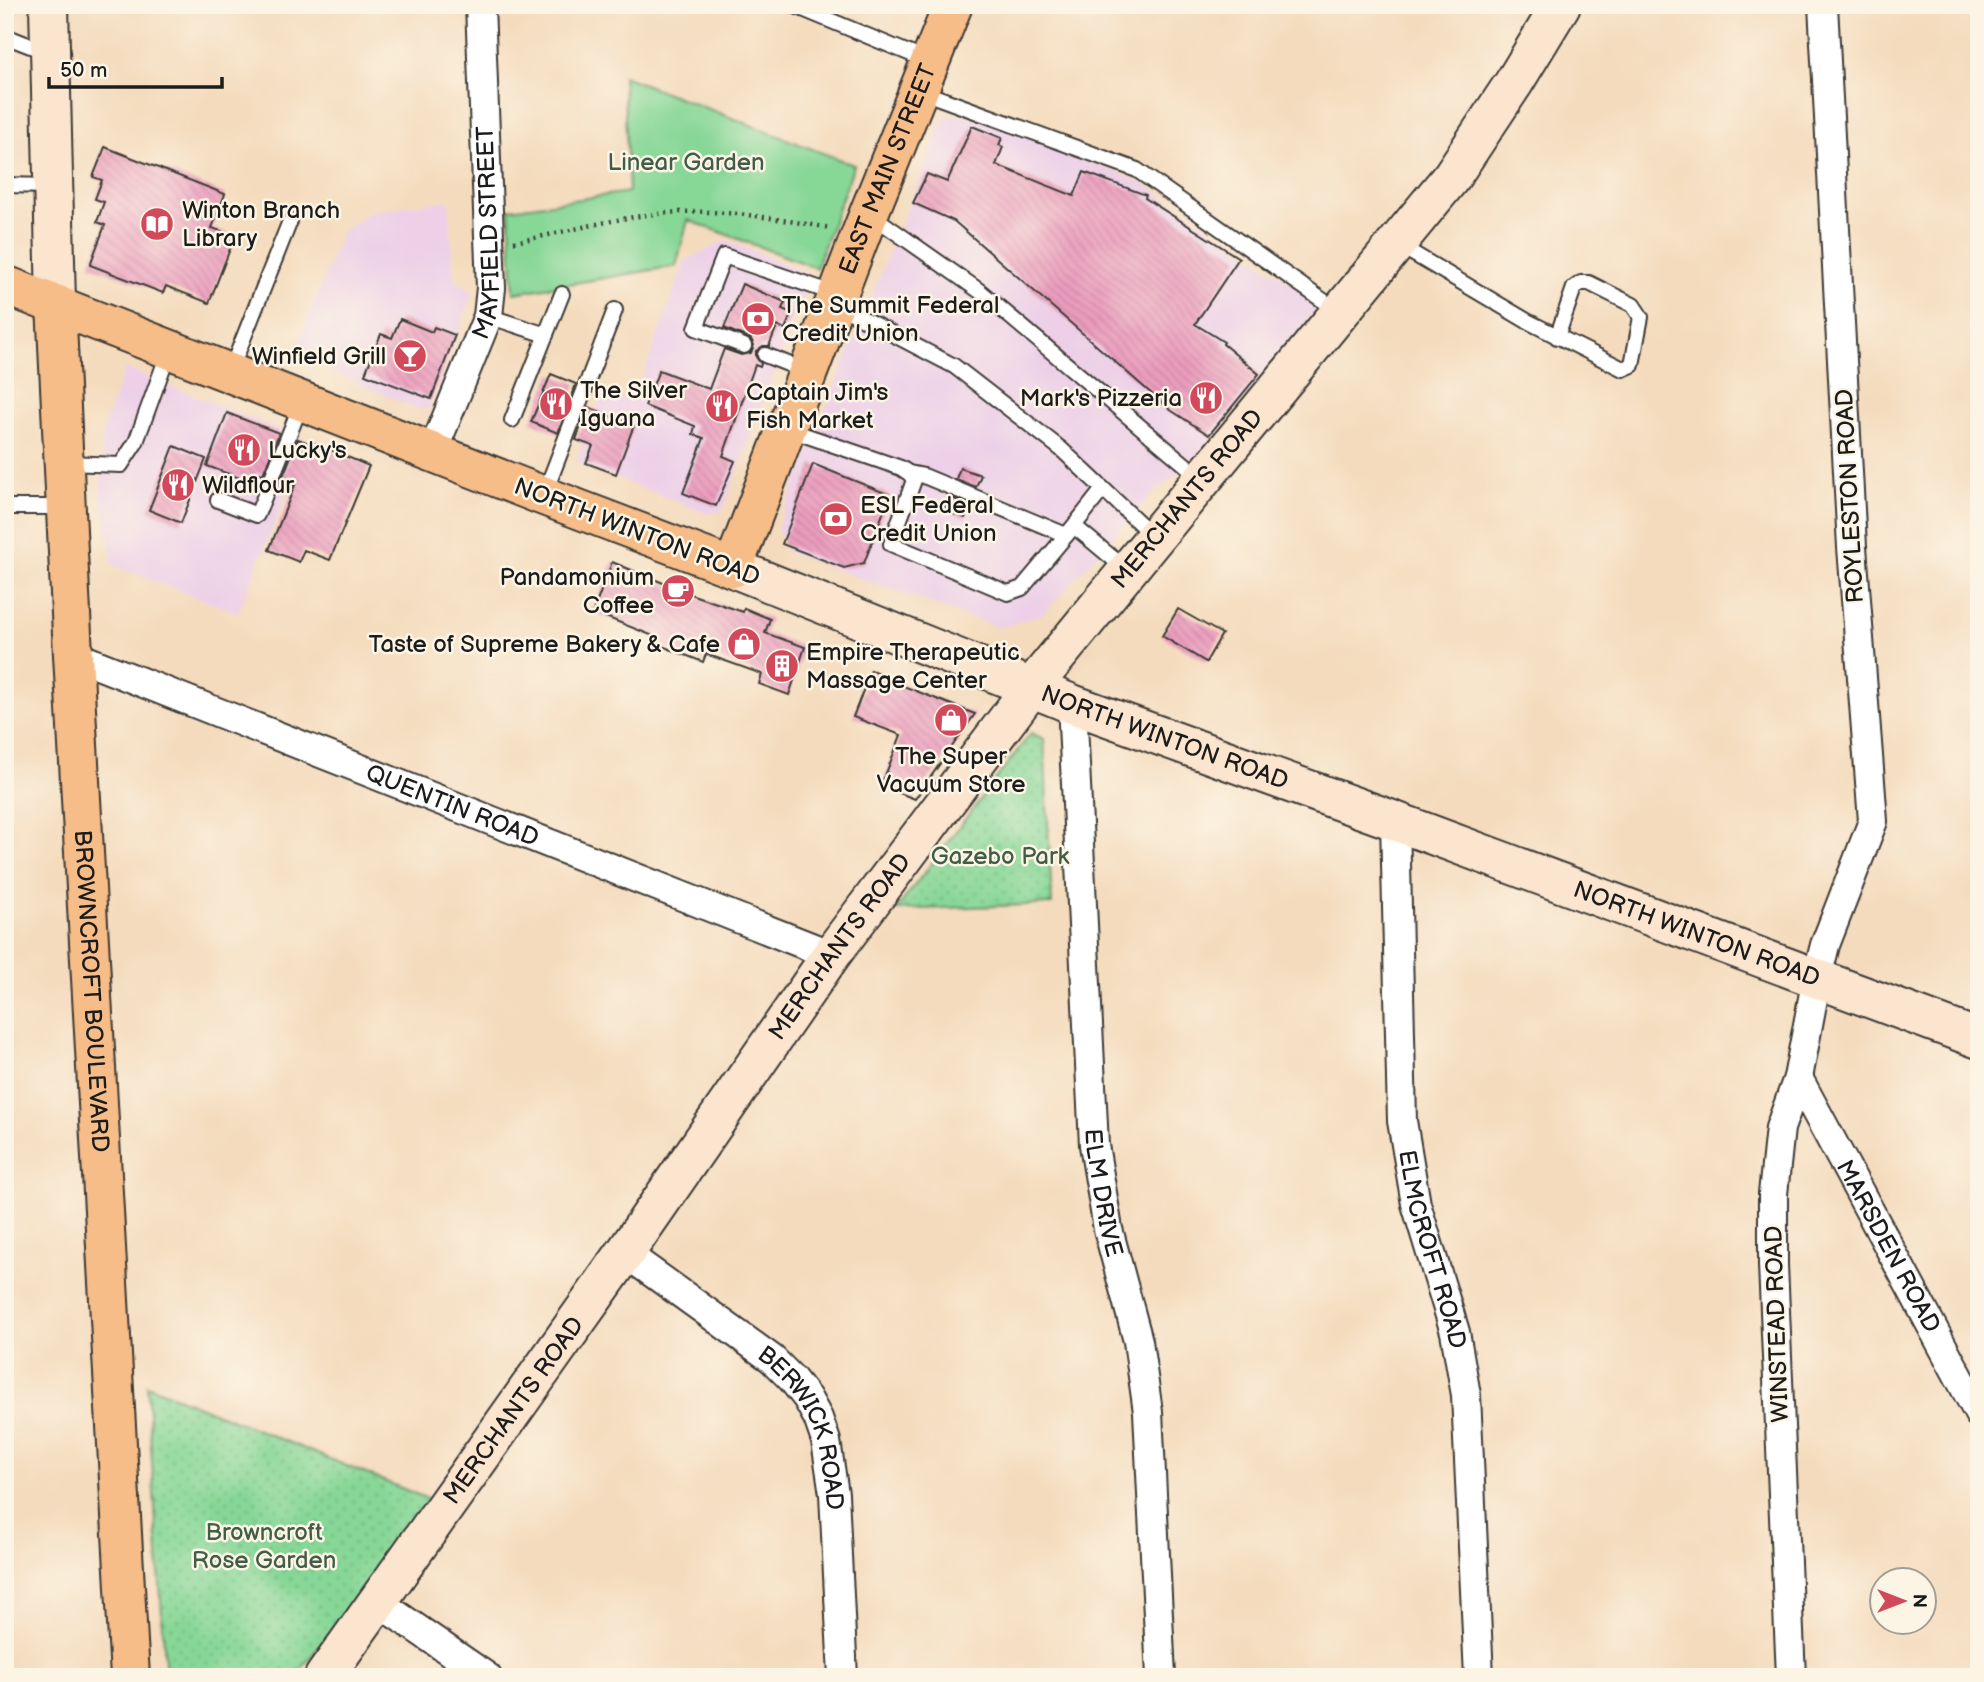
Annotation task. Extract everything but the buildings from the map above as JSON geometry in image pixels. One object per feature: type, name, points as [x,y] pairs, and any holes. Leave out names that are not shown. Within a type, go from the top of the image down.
[{"type":"main road","name":"EAST MAIN STREET","points":[[733,568],[869,213],[953,5]]},
{"type":"main road","name":"NORTH WINTON ROAD","points":[[5,285],[733,568]]},
{"type":"main road","name":"BROWNCROFT BOULEVARD","points":[[56,304],[130,1677]]},
{"type":"street","points":[[49,5],[56,304]]},
{"type":"street","name":"MAYFIELD STREET","points":[[433,451],[488,316],[491,288],[480,5]]},
{"type":"street","name":"MERCHANTS ROAD","points":[[324,1677],[625,1253],[831,955],[1031,688],[1452,176],[1561,5]]},
{"type":"street","name":"ROYLESTON ROAD","points":[[1817,977],[1825,944],[1873,821],[1852,547],[1823,5]]},
{"type":"street","name":"NORTH WINTON ROAD","points":[[733,568],[1072,704],[1395,821],[1979,1039]]},
{"type":"street","name":"QUENTIN ROAD","points":[[73,655],[831,955]]},
{"type":"street","name":"ELM DRIVE","points":[[1072,704],[1094,1145],[1108,1229],[1145,1377],[1149,1412],[1161,1677]]},
{"type":"street","name":"ELMCROFT ROAD","points":[[1395,821],[1402,1121],[1416,1204],[1455,1332],[1462,1366],[1466,1395],[1479,1677]]},
{"type":"street","name":"WINSTEAD ROAD","points":[[1791,1677],[1773,1265],[1773,1194],[1780,1128],[1798,1078],[1817,977]]},
{"type":"street","name":"MARSDEN ROAD","points":[[1798,1078],[1979,1414]]},
{"type":"street","name":"BERWICK ROAD","points":[[625,1253],[772,1359],[807,1398],[818,1418],[831,1466],[843,1677]]},
{"type":"street","points":[[378,1602],[487,1677]]},
{"type":"lane","points":[[793,5],[924,76],[1136,170],[1339,312]]},
{"type":"lane","points":[[5,36],[50,54]]},
{"type":"lane","points":[[5,185],[52,186]]},
{"type":"lane","points":[[869,213],[981,292],[1203,480]]},
{"type":"lane","points":[[230,372],[290,221]]},
{"type":"lane","points":[[1396,243],[1557,337],[1623,369],[1632,365],[1642,317],[1633,305],[1589,283],[1581,283],[1574,288],[1557,337]]},
{"type":"lane","points":[[744,346],[696,327],[724,256],[836,299],[954,366],[1061,449],[1155,538]]},
{"type":"lane","points":[[512,420],[562,295]]},
{"type":"lane","points":[[544,496],[615,310]]},
{"type":"lane","points":[[488,316],[546,335]]},
{"type":"lane","points":[[64,463],[121,465],[136,442],[170,349]]},
{"type":"lane","points":[[765,355],[808,372]]},
{"type":"lane","points":[[218,500],[257,515],[303,400]]},
{"type":"lane","points":[[786,429],[924,476],[1070,531],[1128,571]]},
{"type":"lane","points":[[909,473],[914,480],[891,544],[1009,593],[1022,588],[1103,489]]},
{"type":"lane","points":[[5,507],[66,507]]},
{"type":"path","points":[[504,244],[649,215],[679,212],[742,214],[831,228]]},
{"type":"shaded area","points":[[971,114],[1145,184],[1321,304],[1196,460],[1154,492],[1043,614],[1000,628],[787,552],[777,529],[944,118]]},
{"type":"shaded area","points":[[449,200],[454,279],[473,292],[429,409],[417,409],[309,362],[298,345],[342,231],[372,211]]},
{"type":"shaded area","points":[[726,240],[807,273],[803,295],[723,510],[708,514],[576,462],[603,390],[632,401],[685,261]]},
{"type":"shaded area","points":[[125,368],[308,441],[238,613],[113,565],[100,490],[103,429]]},
{"type":"green space","name":"Linear Garden","points":[[623,76],[854,165],[816,268],[688,220],[676,266],[514,293],[509,209],[629,192]]},
{"type":"green space","name":"Gazebo Park","points":[[1031,733],[1044,739],[1052,904],[896,910]]},
{"type":"green space","name":"Browncroft Rose Garden","points":[[147,1385],[433,1501],[295,1677],[166,1677]]},
{"type":"place","name":"Winton Branch Library","points":[[157,224]]},
{"type":"place","name":"The Summit Federal Credit Union","points":[[758,319]]},
{"type":"place","name":"Winfield Grill","points":[[410,356]]},
{"type":"place","name":"Mark's Pizzeria","points":[[1206,398]]},
{"type":"place","name":"The Silver Iguana","points":[[556,404]]},
{"type":"place","name":"Captain Jim's Fish Market","points":[[722,406]]},
{"type":"place","name":"Lucky's","points":[[244,450]]},
{"type":"place","name":"Wildflour","points":[[178,485]]},
{"type":"place","name":"ESL Federal Credit Union","points":[[836,519]]},
{"type":"place","name":"Pandamonium Coffee","points":[[678,591]]},
{"type":"place","name":"Taste of Supreme Bakery & Cafe","points":[[744,644]]},
{"type":"place","name":"Empire Therapeutic Massage Center","points":[[782,666]]},
{"type":"place","name":"The Super Vacuum Store","points":[[951,720]]}]
